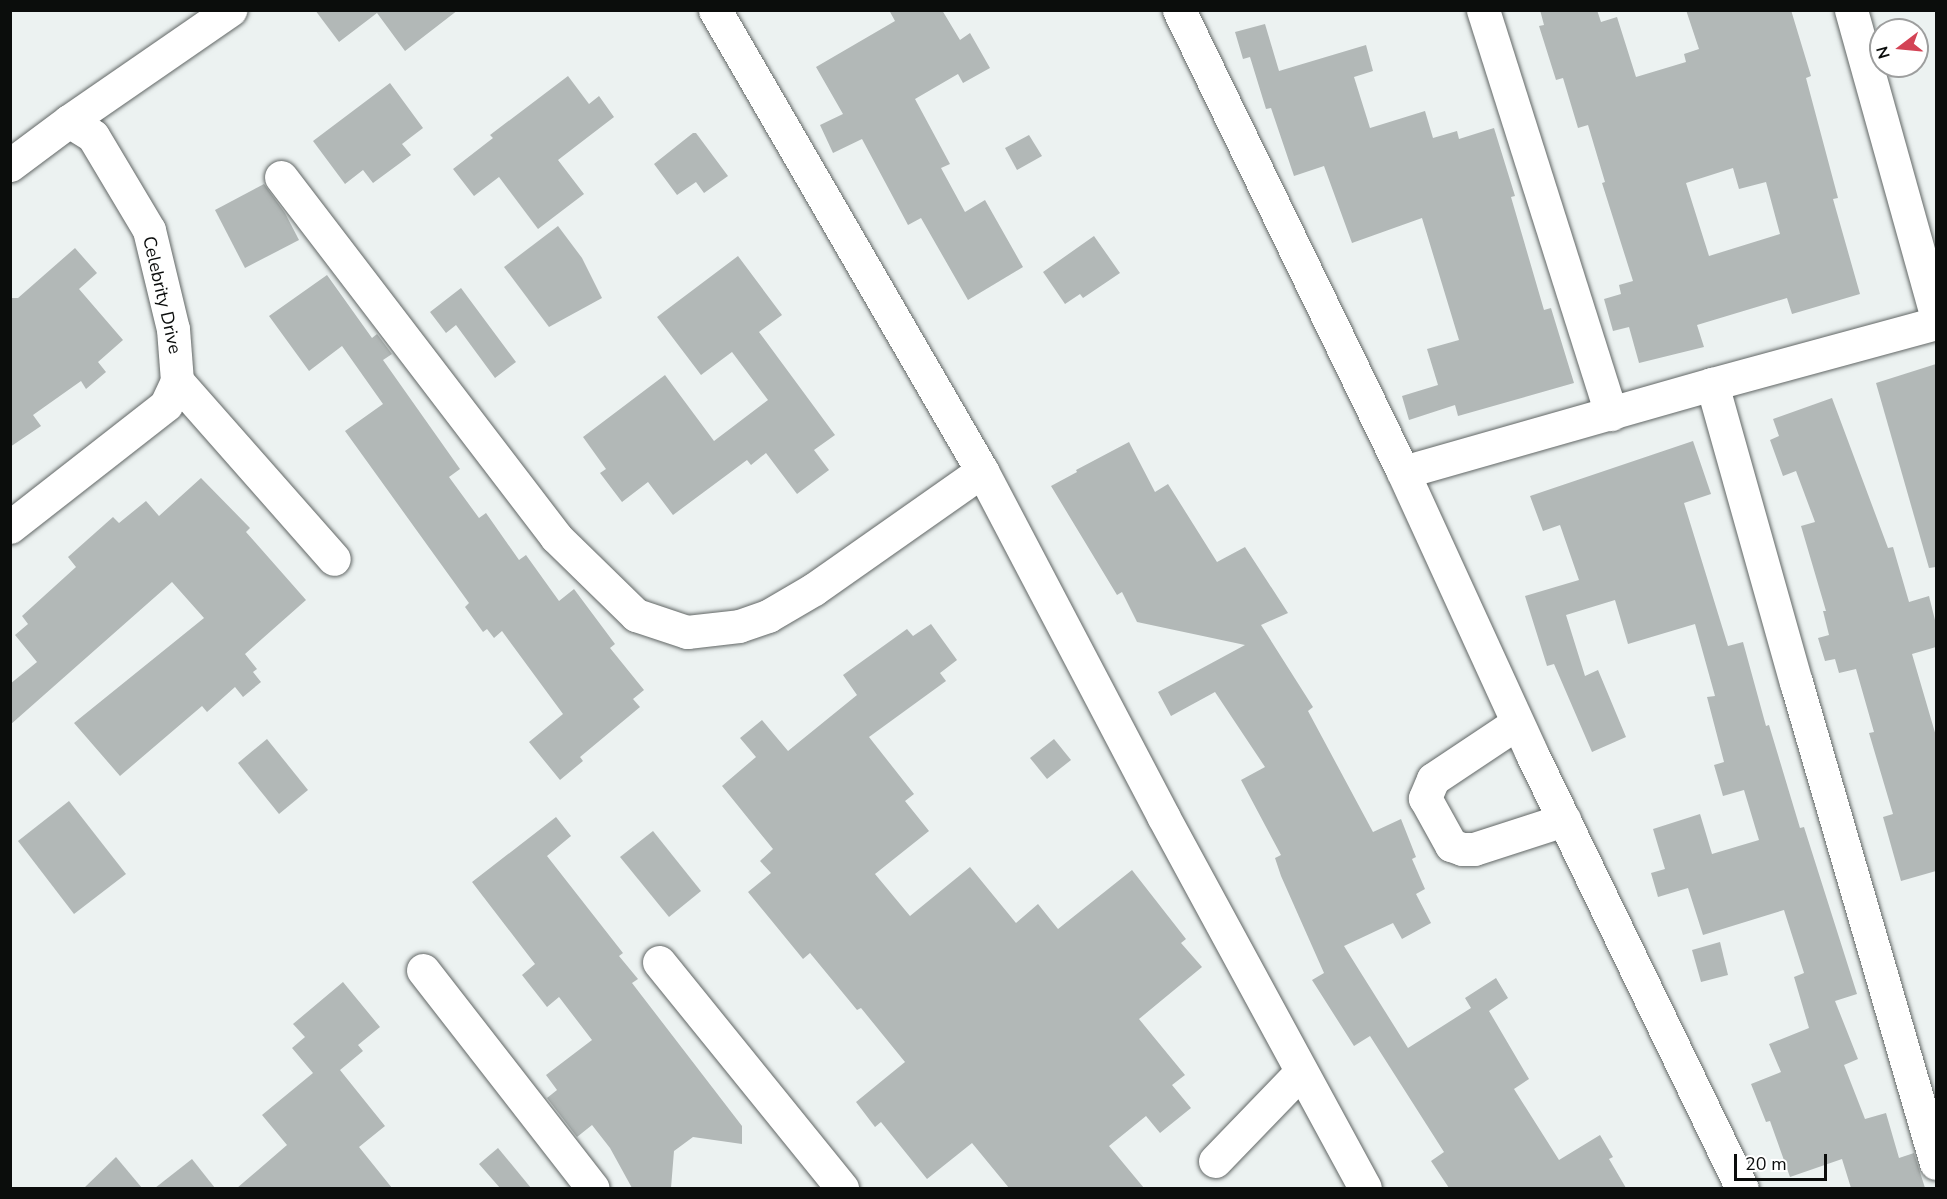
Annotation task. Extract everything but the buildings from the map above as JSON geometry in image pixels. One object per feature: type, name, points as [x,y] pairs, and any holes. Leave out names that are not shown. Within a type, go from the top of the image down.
[{"type":"street","points":[[10,165],[69,121],[230,10]]},
{"type":"street","points":[[715,10],[982,471],[1365,1188]]},
{"type":"street","points":[[1179,10],[1403,472],[1517,723],[1741,1188]]},
{"type":"street","points":[[1483,10],[1611,414]]},
{"type":"street","points":[[1851,10],[1936,315]]},
{"type":"street","name":"Celebrity Drive","points":[[69,121],[93,136],[149,230],[173,329],[177,381]]},
{"type":"street","points":[[281,177],[556,537],[636,615],[687,632],[739,626],[768,616],[814,589],[982,471]]},
{"type":"street","points":[[1403,472],[1936,323]]},
{"type":"street","points":[[10,527],[166,405],[177,381],[334,559]]},
{"type":"street","points":[[1712,384],[1936,1163]]},
{"type":"street","points":[[1517,723],[1433,779],[1425,798],[1451,845],[1462,849],[1474,849],[1564,820]]},
{"type":"street","points":[[659,962],[842,1188]]},
{"type":"street","points":[[423,970],[593,1188]]},
{"type":"street","points":[[1215,1161],[1301,1072]]}]
